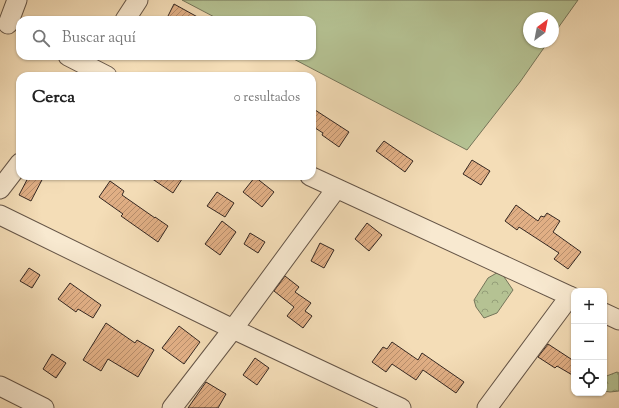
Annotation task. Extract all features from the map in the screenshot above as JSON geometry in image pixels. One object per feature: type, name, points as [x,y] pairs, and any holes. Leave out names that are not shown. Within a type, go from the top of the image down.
[{"type":"street","points":[[9,25],[17,0]]},
{"type":"street","points":[[128,16],[138,0]]},
{"type":"street","points":[[77,60],[97,69]]},
{"type":"street","points":[[0,189],[16,168]]},
{"type":"street","points":[[316,179],[571,297]]},
{"type":"street","points":[[172,408],[233,329],[336,189]]},
{"type":"street","points":[[0,215],[233,329],[401,408]]},
{"type":"street","points":[[487,408],[571,298]]},
{"type":"street","points":[[607,314],[619,320]]},
{"type":"street","points":[[0,386],[44,408]]},
{"type":"green space","points":[[182,0],[578,0],[559,27],[559,12],[523,12],[523,48],[544,48],[520,82],[467,150],[296,60],[316,60],[316,16],[212,16]]},
{"type":"green space","points":[[500,271],[513,290],[497,313],[484,318],[476,307],[474,300],[488,278]]},
{"type":"green space","points":[[617,372],[619,373],[619,391],[607,392],[607,376]]},
{"type":"building","points":[[174,4],[196,16],[168,16]]},
{"type":"building","points":[[316,111],[349,132],[339,147],[322,135],[323,133],[316,129]]},
{"type":"building","points":[[384,141],[413,161],[405,172],[376,151]]},
{"type":"building","points":[[472,160],[490,171],[481,185],[463,174]]},
{"type":"building","points":[[27,180],[42,180],[31,201],[19,195]]},
{"type":"building","points":[[154,180],[181,180],[173,193]]},
{"type":"building","points":[[253,180],[259,180],[274,192],[262,207],[243,192]]},
{"type":"building","points":[[110,181],[124,191],[122,195],[168,226],[158,242],[121,216],[123,214],[99,197]]},
{"type":"building","points":[[217,192],[234,203],[225,217],[207,206]]},
{"type":"building","points":[[516,205],[538,221],[541,216],[544,217],[547,213],[560,221],[553,232],[581,252],[568,269],[554,259],[559,253],[519,227],[517,230],[505,221]]},
{"type":"building","points":[[222,221],[236,232],[220,255],[205,244]]},
{"type":"building","points":[[367,223],[382,235],[369,251],[355,239]]},
{"type":"building","points":[[250,233],[265,242],[258,253],[244,244]]},
{"type":"building","points":[[320,243],[334,250],[324,268],[311,261]]},
{"type":"building","points":[[29,268],[40,275],[32,288],[20,281]]},
{"type":"building","points":[[285,276],[299,287],[295,292],[311,303],[305,311],[312,316],[303,328],[287,316],[294,307],[274,291]]},
{"type":"building","points":[[70,283],[101,305],[93,318],[78,309],[76,312],[58,299]]},
{"type":"building","points":[[106,323],[135,343],[137,340],[154,350],[138,377],[108,359],[101,371],[83,360]]},
{"type":"building","points":[[179,326],[200,342],[184,364],[162,348]]},
{"type":"building","points":[[392,342],[418,360],[422,353],[464,382],[456,393],[423,370],[416,380],[392,364],[386,372],[372,362],[383,347],[387,349]]},
{"type":"building","points":[[548,344],[571,359],[571,374],[557,366],[555,368],[538,357]]},
{"type":"building","points":[[52,354],[66,363],[56,378],[43,369]]},
{"type":"building","points":[[255,358],[269,368],[257,385],[243,375]]},
{"type":"building","points":[[206,382],[226,394],[218,408],[188,408]]}]
